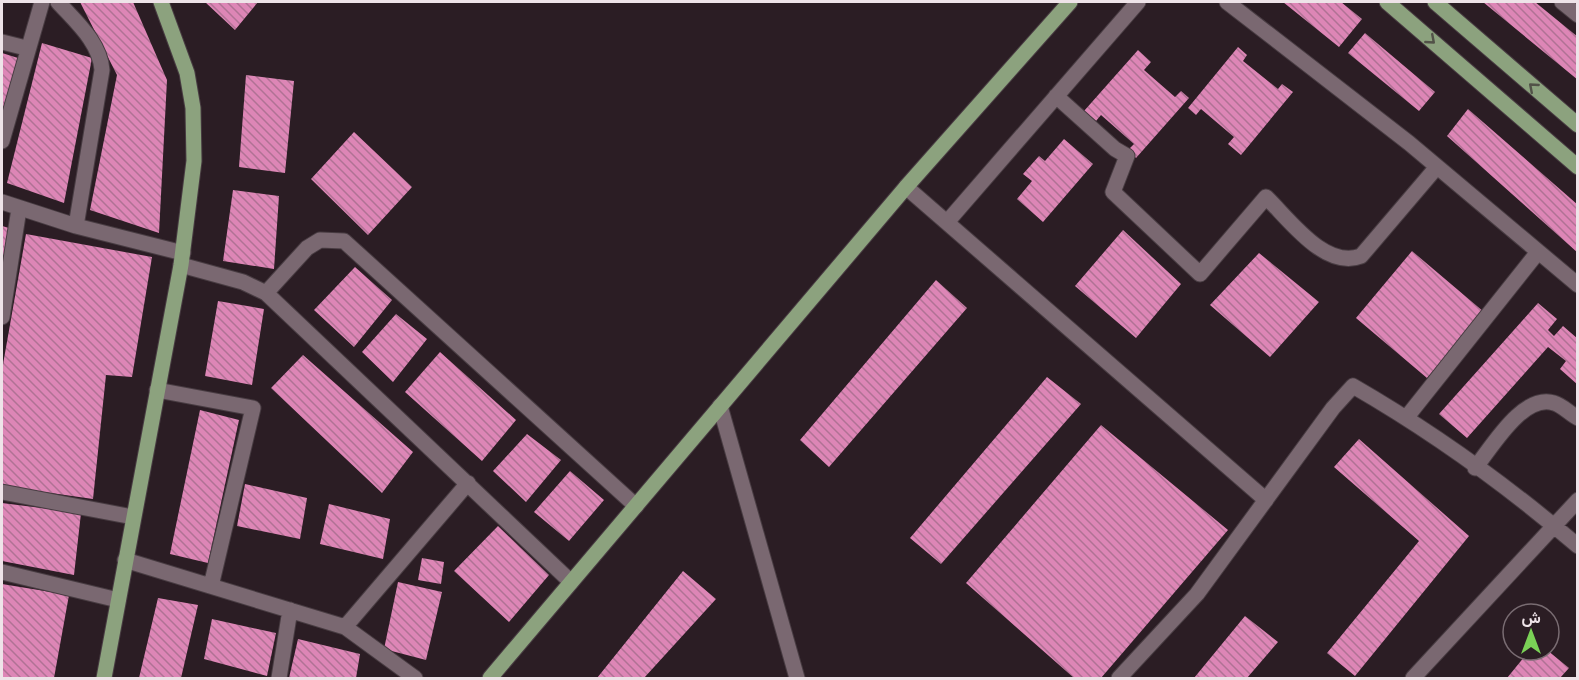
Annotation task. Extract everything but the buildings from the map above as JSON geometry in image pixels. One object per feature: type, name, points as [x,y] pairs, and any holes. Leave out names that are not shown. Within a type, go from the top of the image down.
[{"type":"main road","points":[[104,678],[182,259],[194,161],[193,108],[187,73],[161,2]]},
{"type":"main road","points":[[490,678],[906,187],[1070,2]]},
{"type":"main road","points":[[1387,2],[1578,167]]},
{"type":"main road","points":[[1435,2],[1578,125]]},
{"type":"street","points":[[2,141],[26,48],[42,2]]},
{"type":"street","points":[[58,2],[96,47],[102,70],[76,226]]},
{"type":"street","points":[[948,221],[1137,2]]},
{"type":"street","points":[[1227,2],[1436,168],[1578,285]]},
{"type":"street","points":[[1562,2],[1578,15]]},
{"type":"street","points":[[2,42],[26,48]]},
{"type":"street","points":[[1056,96],[1114,149],[1127,156],[1113,192],[1200,274],[1266,197],[1326,253],[1343,260],[1361,256],[1436,168]]},
{"type":"street","points":[[906,187],[948,221],[1266,500]]},
{"type":"street","points":[[2,202],[182,259],[266,293],[571,582]]},
{"type":"street","points":[[2,317],[19,209]]},
{"type":"street","points":[[266,293],[307,248],[320,240],[333,238],[344,242],[636,506]]},
{"type":"street","points":[[1406,418],[1538,252]]},
{"type":"street","points":[[1119,678],[1197,594],[1333,408],[1353,386],[1406,418],[1553,524],[1578,546]]},
{"type":"street","points":[[157,390],[253,408],[211,586]]},
{"type":"street","points":[[1475,468],[1521,411],[1532,403],[1555,403],[1578,418]]},
{"type":"street","points":[[720,406],[797,678]]},
{"type":"street","points":[[345,627],[468,483]]},
{"type":"street","points":[[2,492],[133,517]]},
{"type":"street","points":[[1413,678],[1553,524],[1578,500]]},
{"type":"street","points":[[125,560],[345,627],[415,678]]},
{"type":"street","points":[[2,572],[118,600]]},
{"type":"street","points":[[279,678],[290,610]]}]
